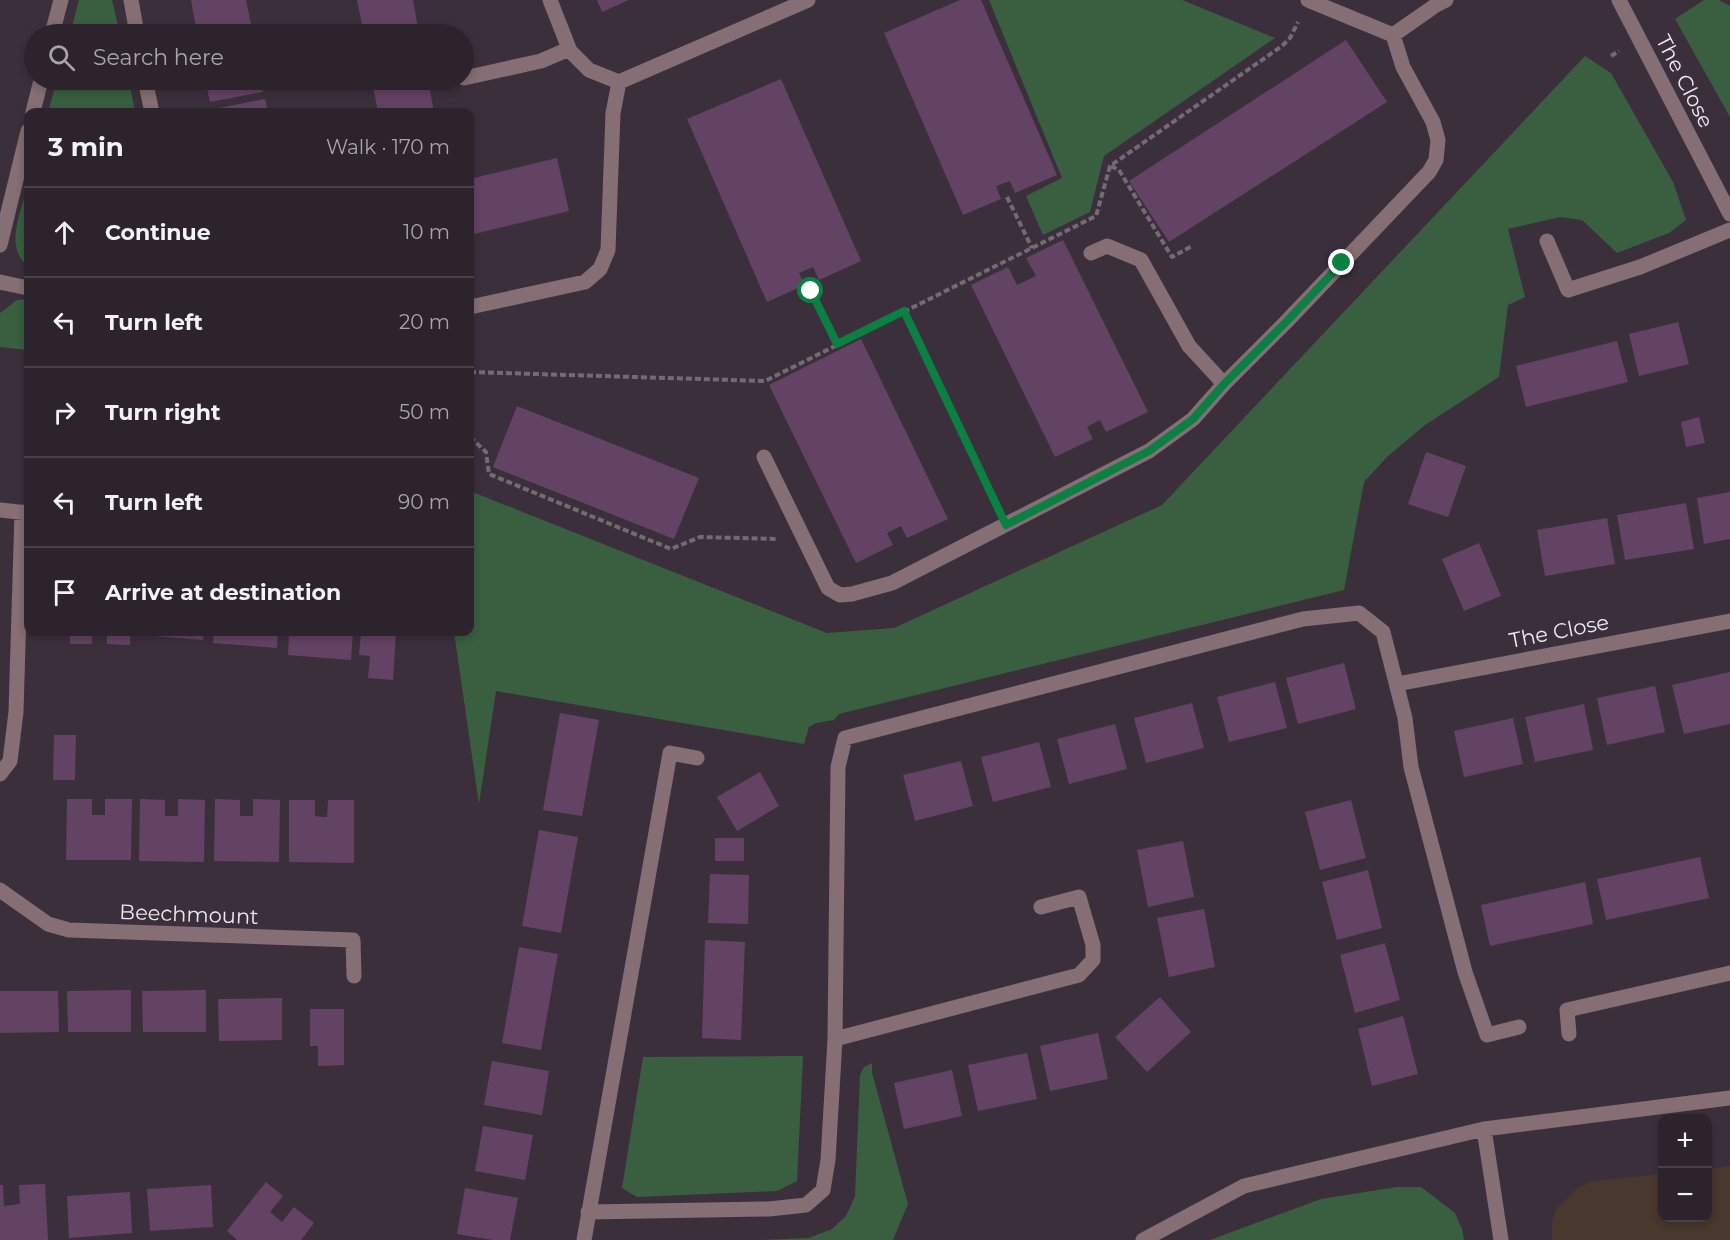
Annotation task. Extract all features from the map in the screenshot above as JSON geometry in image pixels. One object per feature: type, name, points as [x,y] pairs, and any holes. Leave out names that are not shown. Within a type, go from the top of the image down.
[{"type":"street","points":[[55,24],[61,0]]},
{"type":"street","points":[[130,0],[135,24]]},
{"type":"street","points":[[550,0],[569,49],[589,70],[619,82],[808,0]]},
{"type":"street","points":[[1393,35],[1446,0]]},
{"type":"street","name":"The Close","points":[[1619,0],[1730,214]]},
{"type":"street","points":[[1304,7],[1393,35]]},
{"type":"street","points":[[764,457],[828,588],[840,595],[892,583],[1149,451],[1193,419],[1429,172],[1436,160],[1438,140],[1433,122],[1403,66],[1393,35]]},
{"type":"street","points":[[474,76],[541,61],[569,49]]},
{"type":"street","points":[[474,306],[585,282],[600,269],[608,250],[613,113],[619,82]]},
{"type":"street","points":[[34,108],[38,90]]},
{"type":"street","points":[[147,90],[151,108]]},
{"type":"street","points":[[0,245],[24,147]]},
{"type":"street","points":[[1547,241],[1568,290],[1640,267],[1730,230]]},
{"type":"street","points":[[1091,253],[1107,246],[1141,260],[1189,346],[1224,384]]},
{"type":"street","points":[[0,282],[24,287]]},
{"type":"street","points":[[0,510],[24,512]]},
{"type":"street","points":[[0,774],[10,761],[16,712],[24,534]]},
{"type":"street","points":[[588,1212],[769,1209],[806,1205],[823,1190],[828,1160],[835,1039],[838,767],[845,738],[1303,619],[1359,613],[1383,632],[1405,718],[1411,767],[1465,972],[1487,1035],[1519,1028]]},
{"type":"street","name":"The Close","points":[[1397,684],[1730,621]]},
{"type":"street","points":[[584,1240],[670,753],[697,758]]},
{"type":"street","name":"Beechmount","points":[[0,890],[48,924],[69,930],[353,940],[354,976]]},
{"type":"street","points":[[835,1039],[1079,975],[1093,960],[1093,945],[1079,897],[1041,907]]},
{"type":"street","points":[[1569,1034],[1567,1010],[1730,973]]},
{"type":"street","points":[[1143,1240],[1244,1186],[1485,1129],[1730,1098]]},
{"type":"street","points":[[1485,1129],[1501,1240]]},
{"type":"path","points":[[474,372],[765,381],[1096,216],[1110,166],[1282,46],[1290,38],[1304,7]]},
{"type":"path","points":[[1110,166],[1119,170],[1172,257],[1192,246]]},
{"type":"path","points":[[1007,197],[1032,248]]},
{"type":"path","points":[[811,291],[837,344]]},
{"type":"path","points":[[904,311],[1006,525]]},
{"type":"path","points":[[474,441],[486,452],[489,474],[672,549],[700,537],[785,540]]},
{"type":"shaded area","points":[[1730,1166],[1730,1240],[1552,1240],[1552,1223],[1556,1209],[1579,1187],[1594,1181],[1658,1174],[1658,1222],[1712,1222],[1712,1168]]},
{"type":"green space","points":[[79,0],[112,0],[118,24],[73,24]]},
{"type":"green space","points":[[989,0],[1182,0],[1275,38],[1104,156],[1090,212],[1043,235],[1026,196],[1062,178]]},
{"type":"green space","points":[[1704,0],[1719,0],[1730,6],[1730,117],[1675,19]]},
{"type":"green space","points":[[1585,56],[1611,73],[1673,182],[1686,220],[1669,233],[1617,253],[1582,220],[1560,217],[1508,229],[1525,297],[1508,305],[1499,377],[1425,425],[1387,457],[1364,482],[1344,590],[839,714],[834,720],[816,723],[809,727],[804,744],[496,691],[479,804],[455,636],[474,636],[474,493],[827,633],[894,628],[1162,505]]},
{"type":"green space","points":[[54,90],[131,90],[134,108],[49,108]]},
{"type":"green space","points":[[24,199],[24,261],[17,249],[15,239]]},
{"type":"green space","points":[[24,299],[24,350],[0,347],[0,313],[17,300]]},
{"type":"green space","points":[[803,1056],[797,1181],[777,1191],[637,1197],[622,1188],[643,1057]]},
{"type":"green space","points":[[872,1063],[872,1073],[908,1204],[893,1240],[762,1240],[809,1238],[832,1229],[846,1216],[855,1196],[860,1075],[864,1067]]},
{"type":"green space","points":[[1397,1187],[1421,1187],[1455,1213],[1464,1240],[1210,1240],[1321,1199]]},
{"type":"building","points":[[191,0],[246,0],[251,24],[195,24]]},
{"type":"building","points":[[357,0],[413,0],[417,24],[362,24]]},
{"type":"building","points":[[597,0],[629,0],[602,12]]},
{"type":"building","points":[[960,0],[981,0],[1057,175],[1015,193],[1010,181],[996,186],[1001,199],[963,215],[884,33]]},
{"type":"building","points":[[1346,40],[1387,102],[1169,242],[1129,181]]},
{"type":"building","points":[[781,79],[861,261],[819,280],[813,267],[799,273],[805,285],[767,302],[687,119]]},
{"type":"building","points":[[207,90],[263,90],[263,92],[210,102]]},
{"type":"building","points":[[374,90],[430,90],[433,108],[377,108]]},
{"type":"building","points":[[265,99],[267,108],[218,108]]},
{"type":"building","points":[[557,158],[569,211],[474,234],[474,178]]},
{"type":"building","points":[[1063,240],[1148,412],[1106,432],[1100,420],[1087,427],[1093,439],[1055,457],[971,285],[1008,267],[1017,285],[1036,276],[1026,258]]},
{"type":"building","points":[[1678,322],[1689,364],[1639,376],[1629,334]]},
{"type":"building","points":[[861,339],[948,519],[907,538],[901,526],[887,533],[893,545],[856,563],[769,385]]},
{"type":"building","points":[[1617,341],[1628,382],[1526,407],[1516,366]]},
{"type":"building","points":[[517,406],[699,478],[674,539],[493,467]]},
{"type":"building","points":[[1699,417],[1705,443],[1686,447],[1681,422]]},
{"type":"building","points":[[1426,452],[1466,466],[1448,517],[1408,504]]},
{"type":"building","points":[[1730,492],[1730,539],[1704,544],[1697,498]]},
{"type":"building","points":[[1686,503],[1694,549],[1625,560],[1617,515]]},
{"type":"building","points":[[1607,518],[1615,564],[1545,576],[1537,530]]},
{"type":"building","points":[[1479,543],[1501,596],[1464,611],[1442,559]]},
{"type":"building","points":[[70,636],[92,636],[92,644],[70,644]]},
{"type":"building","points":[[107,636],[130,636],[130,645],[107,644]]},
{"type":"building","points":[[153,636],[204,636],[203,640]]},
{"type":"building","points":[[214,636],[278,636],[277,648],[213,643]]},
{"type":"building","points":[[289,636],[353,636],[351,660],[288,655]]},
{"type":"building","points":[[361,636],[396,636],[393,680],[368,678],[370,656],[359,655]]},
{"type":"building","points":[[1344,663],[1356,709],[1298,724],[1286,678]]},
{"type":"building","points":[[1730,672],[1730,724],[1684,734],[1672,685]]},
{"type":"building","points":[[1275,682],[1287,728],[1229,742],[1217,697]]},
{"type":"building","points":[[1655,686],[1665,732],[1607,745],[1597,698]]},
{"type":"building","points":[[1192,703],[1204,748],[1146,763],[1134,718]]},
{"type":"building","points":[[1584,704],[1593,750],[1535,762],[1525,717]]},
{"type":"building","points":[[560,713],[599,720],[582,816],[543,810]]},
{"type":"building","points":[[1513,718],[1523,764],[1464,777],[1454,731]]},
{"type":"building","points":[[1115,724],[1127,769],[1069,784],[1057,739]]},
{"type":"building","points":[[54,735],[76,735],[75,780],[53,780]]},
{"type":"building","points":[[1039,742],[1051,787],[993,802],[981,757]]},
{"type":"building","points":[[961,761],[973,806],[915,821],[903,775]]},
{"type":"building","points":[[760,772],[779,806],[737,831],[717,797]]},
{"type":"building","points":[[67,799],[92,799],[92,815],[105,815],[105,799],[132,799],[131,860],[66,860]]},
{"type":"building","points":[[140,799],[165,800],[165,816],[178,816],[178,799],[205,800],[204,862],[139,861]]},
{"type":"building","points":[[215,799],[240,800],[240,816],[253,816],[253,799],[280,800],[279,862],[214,861]]},
{"type":"building","points":[[289,800],[315,800],[315,816],[327,817],[328,800],[354,800],[354,863],[289,862]]},
{"type":"building","points":[[1351,800],[1366,858],[1320,870],[1305,812]]},
{"type":"building","points":[[539,830],[578,837],[561,933],[522,926]]},
{"type":"building","points":[[715,838],[744,838],[744,861],[715,861]]},
{"type":"building","points":[[1183,841],[1194,897],[1148,907],[1137,850]]},
{"type":"building","points":[[1700,857],[1709,898],[1606,920],[1597,879]]},
{"type":"building","points":[[1368,870],[1382,928],[1337,940],[1322,882]]},
{"type":"building","points":[[710,874],[749,875],[748,924],[708,923]]},
{"type":"building","points":[[1585,882],[1593,924],[1490,946],[1481,905]]},
{"type":"building","points":[[1204,909],[1215,967],[1169,977],[1157,918]]},
{"type":"building","points":[[705,940],[745,942],[741,1040],[702,1038]]},
{"type":"building","points":[[1385,943],[1400,1000],[1355,1013],[1340,955]]},
{"type":"building","points":[[519,947],[558,954],[541,1050],[502,1043]]},
{"type":"building","points":[[131,990],[131,1032],[68,1032],[67,991]]},
{"type":"building","points":[[206,990],[206,1032],[143,1032],[142,991]]},
{"type":"building","points":[[0,991],[58,991],[59,1032],[0,1033]]},
{"type":"building","points":[[1160,997],[1191,1032],[1147,1072],[1115,1037]]},
{"type":"building","points":[[282,998],[282,1040],[219,1041],[218,999]]},
{"type":"building","points":[[310,1009],[344,1009],[344,1065],[318,1066],[318,1046],[310,1046]]},
{"type":"building","points":[[1403,1016],[1418,1074],[1372,1086],[1358,1029]]},
{"type":"building","points":[[1098,1033],[1108,1079],[1050,1091],[1040,1046]]},
{"type":"building","points":[[1027,1053],[1037,1099],[978,1111],[968,1065]]},
{"type":"building","points":[[492,1061],[549,1071],[542,1115],[484,1105]]},
{"type":"building","points":[[952,1070],[962,1116],[904,1129],[894,1083]]},
{"type":"building","points":[[483,1126],[533,1135],[525,1180],[475,1171]]},
{"type":"building","points":[[266,1182],[283,1196],[270,1212],[282,1222],[294,1207],[314,1223],[301,1240],[237,1240],[227,1231]]},
{"type":"building","points":[[45,1184],[48,1240],[0,1240],[0,1185],[3,1185],[4,1206],[20,1204],[19,1185]]},
{"type":"building","points":[[211,1185],[213,1227],[150,1231],[147,1189]]},
{"type":"building","points":[[465,1188],[518,1198],[510,1240],[493,1240],[457,1234]]},
{"type":"building","points":[[130,1192],[132,1233],[69,1238],[67,1196]]},
{"type":"route","points":[[811,291],[837,344],[904,311],[1006,525],[1149,451],[1193,419],[1342,263]]}]
